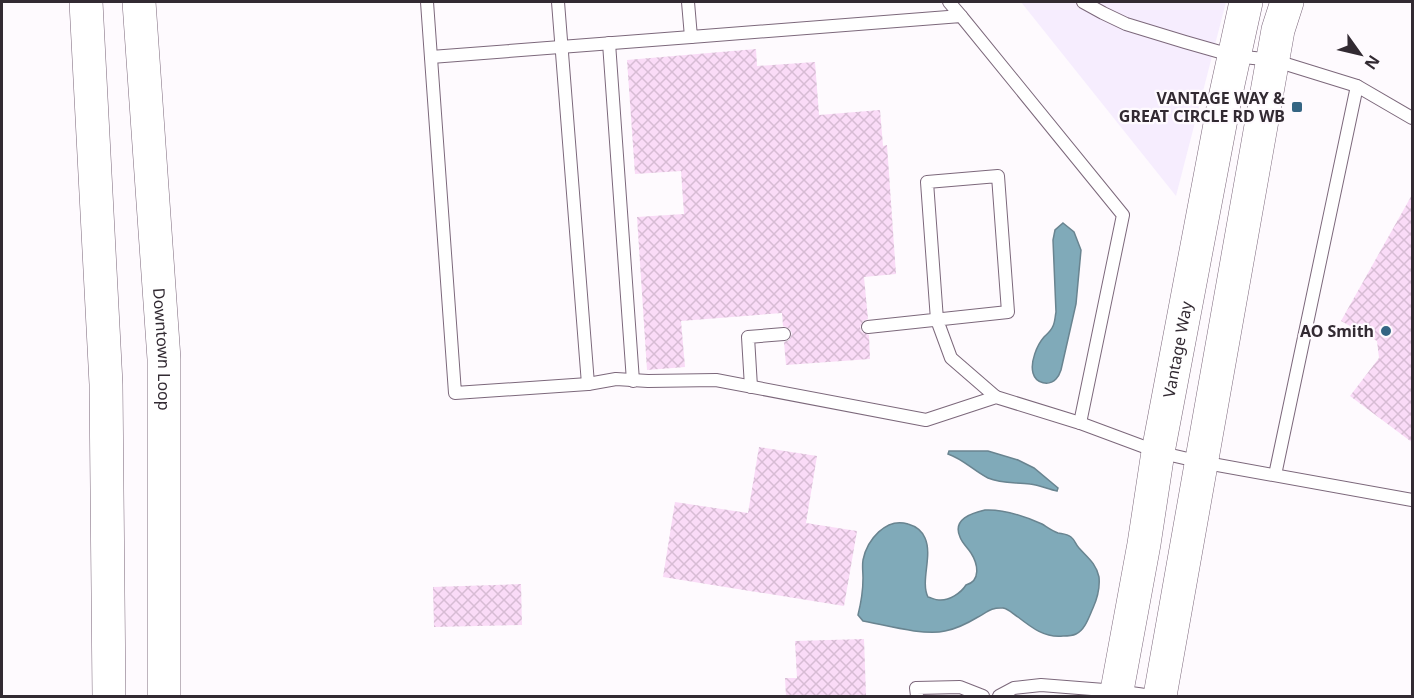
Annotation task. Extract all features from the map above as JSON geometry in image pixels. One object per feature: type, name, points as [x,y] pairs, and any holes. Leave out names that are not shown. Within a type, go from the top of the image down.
[{"type":"main road","points":[[86,2],[106,384],[109,696]]},
{"type":"main road","name":"Downtown Loop","points":[[139,2],[164,358],[164,696]]},
{"type":"main road","name":"Vantage Way","points":[[1117,694],[1158,452],[1246,2]]},
{"type":"main road","points":[[1160,696],[1278,30],[1287,2]]},
{"type":"lane","points":[[427,2],[455,393],[616,380],[716,380],[926,420],[996,397]]},
{"type":"lane","points":[[558,2],[588,384]]},
{"type":"lane","points":[[688,2],[691,37]]},
{"type":"lane","points":[[949,2],[1123,215],[1080,423]]},
{"type":"lane","points":[[1083,2],[1128,25],[1234,56],[1273,60],[1357,86],[1413,118]]},
{"type":"lane","points":[[431,57],[961,16]]},
{"type":"lane","points":[[609,43],[633,381]]},
{"type":"lane","points":[[1275,475],[1357,86]]},
{"type":"lane","points":[[868,327],[937,320],[1008,312],[998,176],[927,182],[937,320],[951,358],[996,397],[1080,423],[1158,452],[1201,462],[1413,500]]},
{"type":"lane","points":[[751,387],[748,337],[784,334]]},
{"type":"lane","points":[[999,696],[1014,688],[1031,685],[1152,696]]},
{"type":"lane","points":[[917,696],[916,688],[960,687],[983,696]]},
{"type":"shaded area","points":[[1021,2],[1226,2],[1176,196]]},
{"type":"water","points":[[1063,223],[1074,232],[1081,250],[1076,304],[1060,372],[1057,378],[1050,383],[1043,383],[1035,377],[1032,364],[1039,344],[1055,321],[1053,240],[1055,230]]},
{"type":"water","points":[[949,451],[988,451],[1018,460],[1034,468],[1058,488],[1057,491],[1033,485],[993,480],[948,454]]},
{"type":"water","points":[[985,510],[1021,516],[1068,535],[1091,561],[1099,577],[1099,589],[1088,619],[1079,632],[1068,636],[1045,634],[1003,608],[990,610],[958,627],[936,632],[904,629],[863,621],[858,615],[863,588],[863,560],[873,538],[879,532],[892,524],[900,523],[916,527],[920,531],[925,538],[928,553],[925,584],[928,597],[943,600],[958,594],[976,576],[973,557],[958,531],[961,521],[969,515]]},
{"type":"building","points":[[756,49],[757,66],[815,62],[819,115],[880,110],[883,146],[887,145],[896,274],[864,277],[868,319],[863,321],[860,327],[862,332],[869,335],[870,359],[786,365],[784,342],[789,340],[792,334],[790,329],[783,326],[782,313],[681,321],[685,367],[647,370],[637,217],[684,214],[681,171],[635,174],[627,60]]},
{"type":"building","name":"AO Smith","points":[[1413,193],[1413,443],[1350,396],[1379,358],[1377,341],[1341,321]]},
{"type":"building","points":[[759,447],[817,456],[806,523],[857,531],[844,606],[663,577],[675,502],[748,513]]},
{"type":"building","points":[[521,584],[522,625],[434,627],[433,587]]},
{"type":"building","points":[[864,639],[866,696],[786,696],[785,678],[797,678],[795,641]]},
{"type":"place","name":"VANTAGE WAY & GREAT CIRCLE RD WB","points":[[1297,107]]},
{"type":"place","name":"AO Smith","points":[[1386,331]]}]
